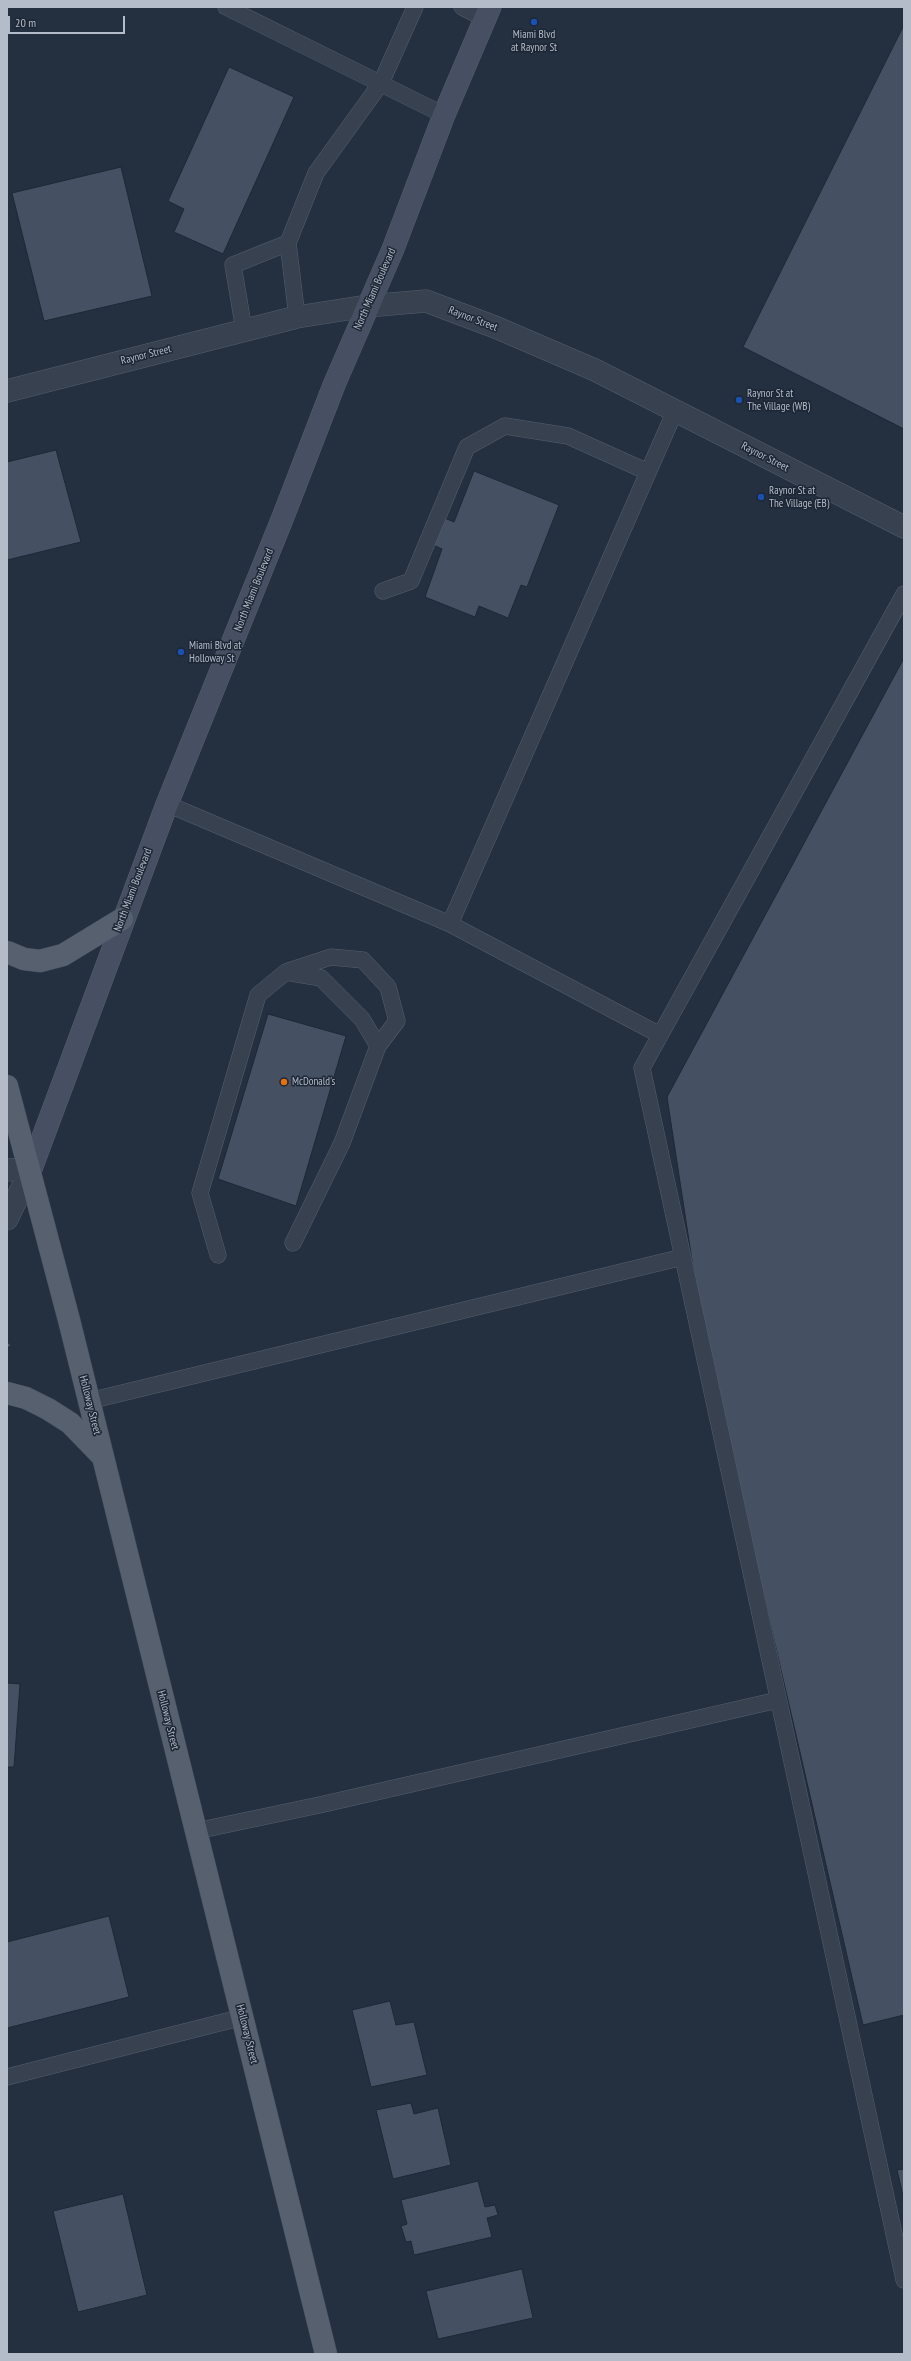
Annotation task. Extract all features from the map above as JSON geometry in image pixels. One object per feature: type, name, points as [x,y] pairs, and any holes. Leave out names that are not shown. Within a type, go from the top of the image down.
[{"type":"main road","name":"North Miami Boulevard","points":[[31,1169],[122,919],[167,804],[367,306],[393,248],[444,115],[487,13]]},
{"type":"main road","points":[[7,952],[24,959],[40,961],[63,955],[122,919]]},
{"type":"main road","name":"Holloway Street","points":[[7,1086],[31,1169],[326,2354]]},
{"type":"main road","points":[[7,1393],[26,1398],[48,1409],[70,1423],[102,1456]]},
{"type":"street","name":"Raynor Street","points":[[7,391],[297,317],[367,306],[426,301],[595,370],[904,527]]},
{"type":"street","points":[[7,1170],[31,1169]]},
{"type":"street","name":"North Miami Boulevard","points":[[7,1219],[31,1169]]},
{"type":"lane","points":[[226,7],[444,115]]},
{"type":"lane","points":[[297,317],[288,243],[316,172],[381,83],[415,7]]},
{"type":"lane","points":[[462,7],[487,13]]},
{"type":"lane","points":[[244,330],[232,265],[288,243]]},
{"type":"lane","points":[[450,924],[675,411]]},
{"type":"lane","points":[[383,591],[411,581],[467,447],[505,426],[568,436],[648,472]]},
{"type":"lane","points":[[904,594],[642,1068],[904,2280]]},
{"type":"lane","points":[[167,804],[450,924],[660,1035]]},
{"type":"lane","points":[[218,1255],[200,1193],[258,995],[286,972],[331,958],[363,960],[388,987],[397,1022],[378,1046],[342,1143],[293,1243]]},
{"type":"lane","points":[[286,972],[320,978],[362,1019],[378,1046]]},
{"type":"lane","points":[[89,1401],[683,1257]]},
{"type":"lane","points":[[196,1831],[332,1802],[778,1700]]},
{"type":"lane","points":[[7,2077],[243,2017]]},
{"type":"path","points":[[7,1346],[12,1343]]},
{"type":"building","points":[[904,25],[904,429],[743,347]]},
{"type":"building","points":[[229,67],[294,97],[223,254],[174,232],[184,209],[168,201]]},
{"type":"building","points":[[121,167],[152,296],[44,321],[12,193]]},
{"type":"building","points":[[56,450],[81,542],[7,560],[7,462]]},
{"type":"building","points":[[474,471],[559,505],[527,587],[521,585],[508,618],[479,606],[475,617],[425,597],[442,549],[431,544],[442,517],[454,522]]},
{"type":"building","points":[[904,658],[904,2015],[863,2025],[703,1332],[667,1097]]},
{"type":"building","points":[[268,1014],[346,1036],[296,1206],[218,1179]]},
{"type":"building","points":[[7,1683],[20,1684],[14,1767],[7,1767]]},
{"type":"building","points":[[109,1916],[129,1997],[7,2028],[7,1942]]},
{"type":"building","points":[[390,2001],[396,2025],[414,2022],[427,2075],[371,2087],[352,2010]]},
{"type":"building","points":[[411,2103],[414,2114],[438,2108],[451,2165],[393,2179],[376,2110]]},
{"type":"building","points":[[904,2169],[904,2200],[897,2170]]},
{"type":"building","points":[[478,2181],[485,2207],[495,2205],[498,2215],[487,2218],[492,2237],[414,2255],[411,2241],[406,2242],[401,2226],[407,2224],[401,2200]]},
{"type":"building","points":[[123,2194],[147,2295],[78,2312],[53,2211]]},
{"type":"building","points":[[522,2269],[533,2318],[438,2339],[426,2291]]},
{"type":"place","name":"Miami Blvd at Raynor St","points":[[534,22]]},
{"type":"place","name":"Raynor St at The Village (WB)","points":[[739,400]]},
{"type":"place","name":"Raynor St at The Village (EB)","points":[[761,497]]},
{"type":"place","name":"Miami Blvd at Holloway St","points":[[181,652]]},
{"type":"place","name":"McDonald's","points":[[284,1082]]}]
